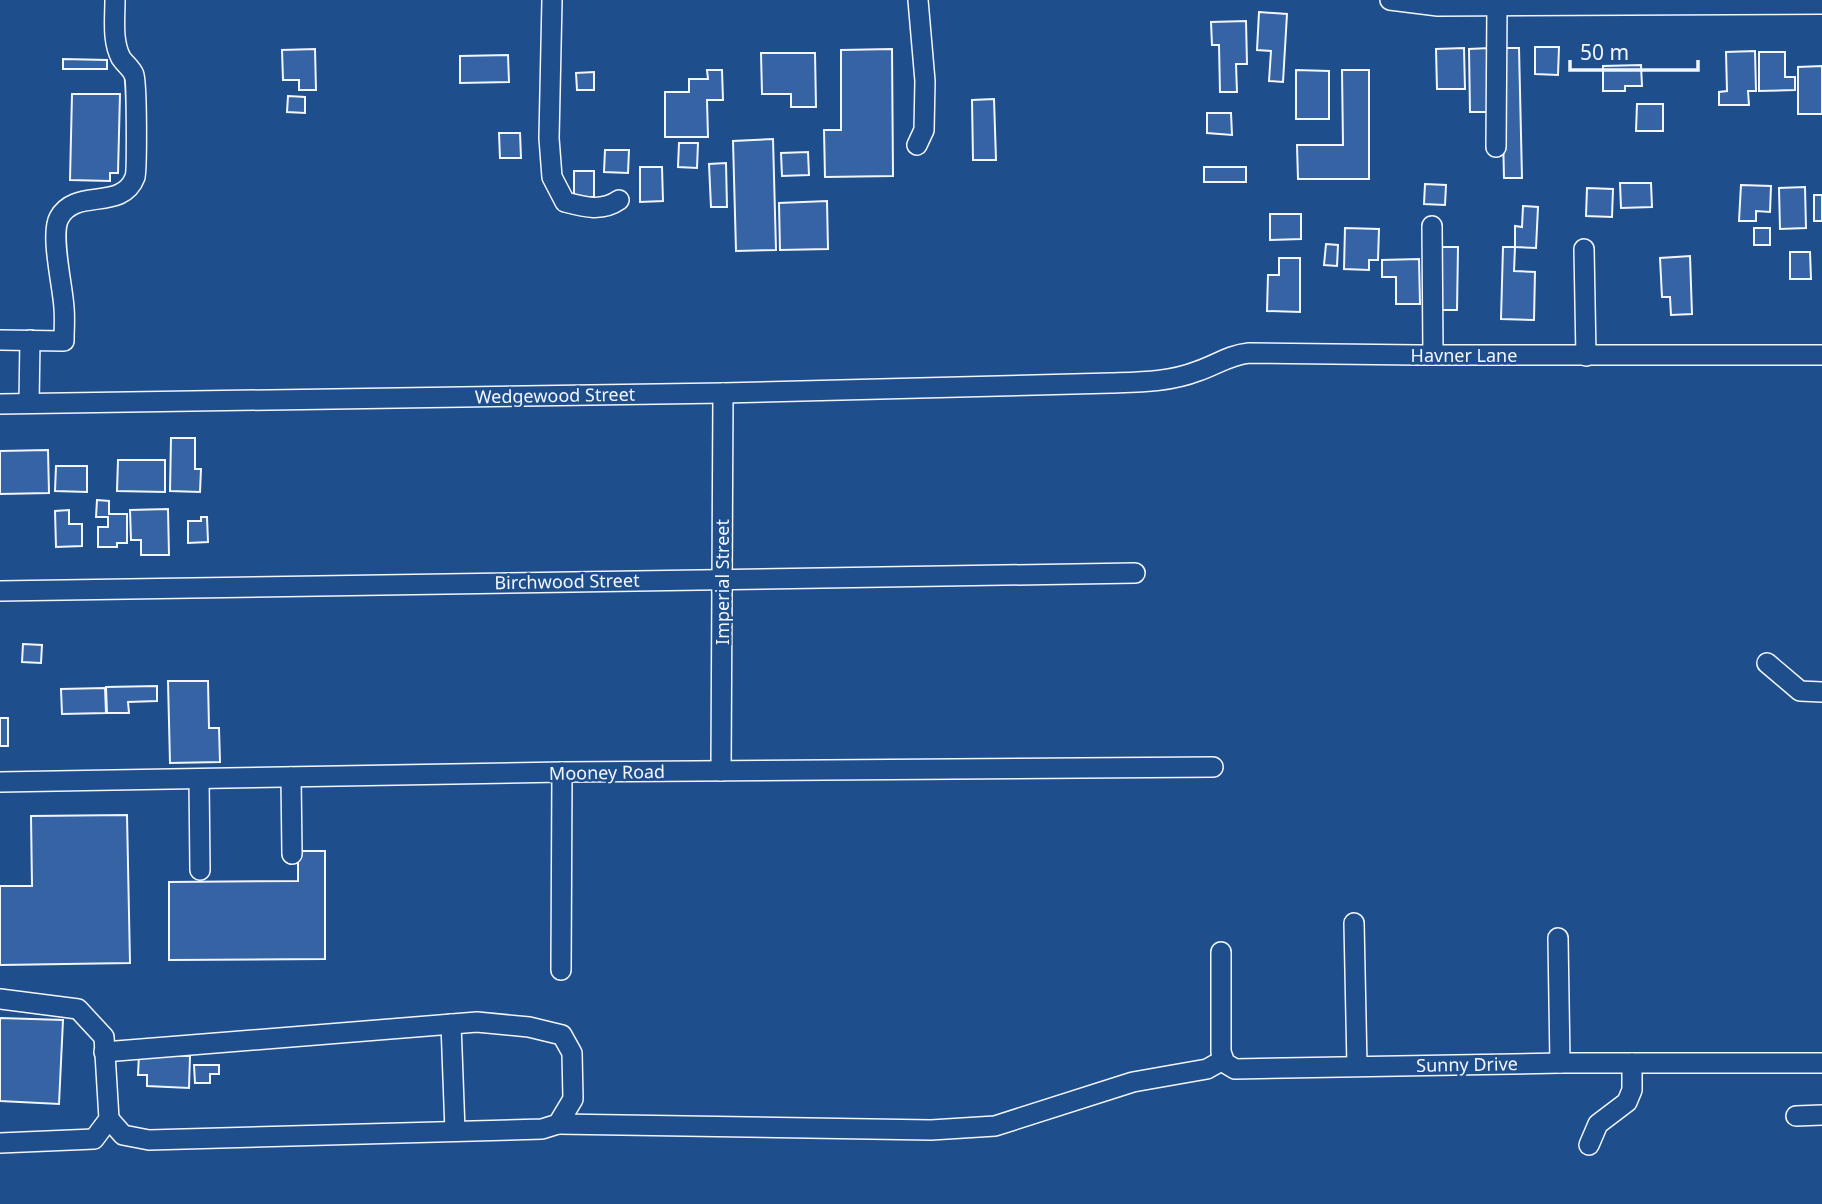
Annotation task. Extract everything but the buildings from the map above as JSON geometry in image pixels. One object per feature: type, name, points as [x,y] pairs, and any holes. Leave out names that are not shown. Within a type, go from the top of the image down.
[{"type":"street","points":[[0,340],[64,341],[64,309],[56,241],[58,219],[68,207],[80,201],[109,198],[125,192],[135,177],[134,74],[122,59],[115,43],[115,0]]},
{"type":"street","points":[[552,0],[549,138],[552,177],[565,202],[608,207],[619,200]]},
{"type":"street","points":[[917,145],[924,130],[925,93],[918,0]]},
{"type":"street","points":[[1390,0],[1497,6],[1822,4]]},
{"type":"street","points":[[1496,147],[1497,6]]},
{"type":"street","points":[[1432,226],[1433,355]]},
{"type":"street","points":[[1584,249],[1586,356]]},
{"type":"street","points":[[29,403],[30,340]]},
{"type":"street","name":"Havner Lane","points":[[1111,383],[1166,380],[1198,371],[1232,355],[1249,353],[1822,355]]},
{"type":"street","name":"Wedgewood Street","points":[[0,404],[723,393],[1111,383]]},
{"type":"street","name":"Imperial Street","points":[[721,771],[723,393]]},
{"type":"street","name":"Birchwood Street","points":[[0,592],[1135,573]]},
{"type":"street","points":[[1767,663],[1800,691],[1822,692]]},
{"type":"street","name":"Mooney Road","points":[[0,782],[562,772],[1213,767]]},
{"type":"street","points":[[561,970],[562,772]]},
{"type":"street","points":[[290,777],[292,854]]},
{"type":"street","points":[[199,779],[200,870]]},
{"type":"street","points":[[1354,923],[1357,1066]]},
{"type":"street","points":[[1558,939],[1560,1063]]},
{"type":"street","points":[[108,1119],[123,1135],[149,1140],[542,1129],[558,1124],[931,1130],[995,1126],[1133,1082],[1207,1069],[1223,1060],[1221,952]]},
{"type":"street","points":[[0,999],[78,1009],[104,1037],[108,1119],[94,1139],[0,1143]]},
{"type":"street","points":[[104,1052],[477,1022],[528,1027],[562,1035],[572,1053],[573,1099],[558,1124]]},
{"type":"street","points":[[452,1024],[455,1131]]},
{"type":"street","name":"Sunny Drive","points":[[1223,1060],[1236,1069],[1560,1063],[1822,1063]]},
{"type":"street","points":[[1589,1145],[1598,1124],[1627,1102],[1632,1090],[1632,1063]]},
{"type":"street","points":[[1796,1116],[1822,1115]]}]
